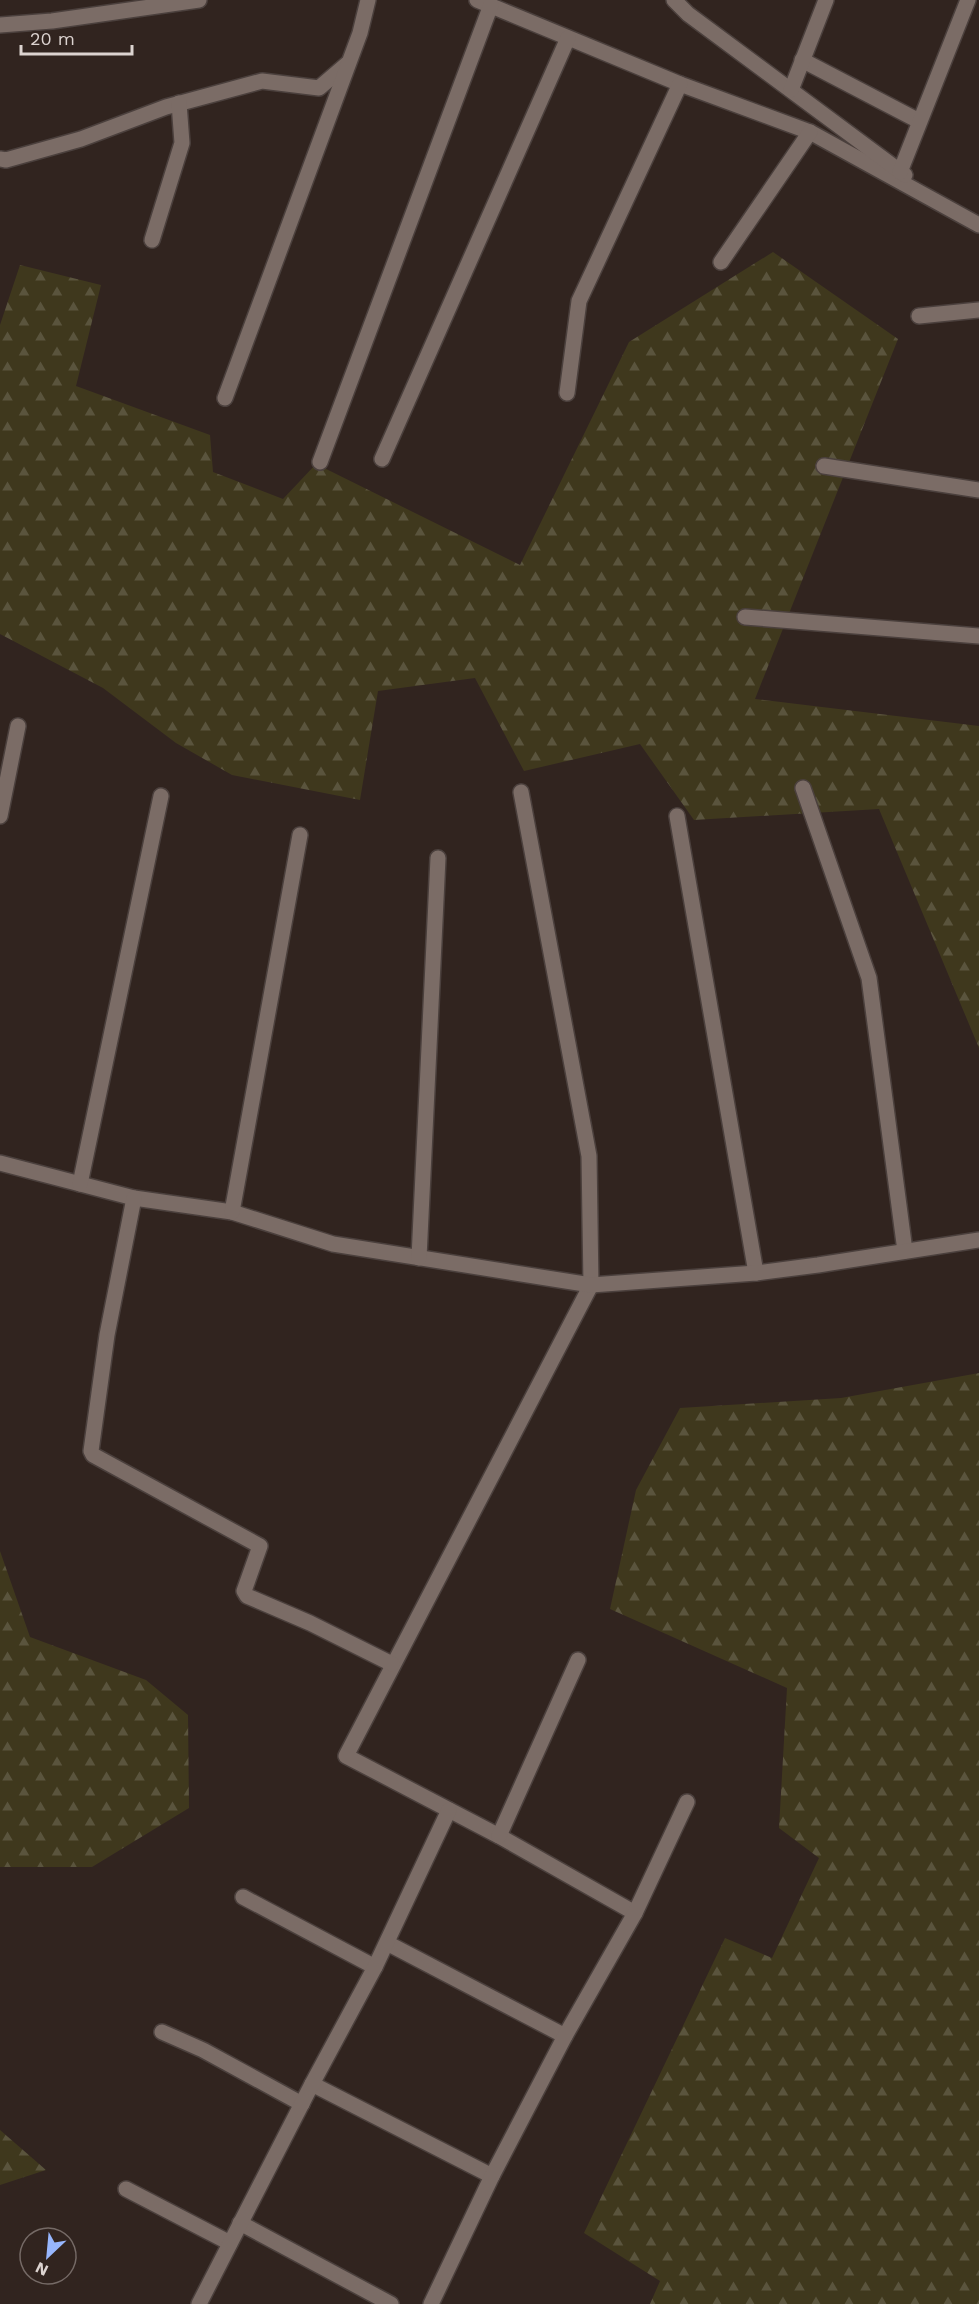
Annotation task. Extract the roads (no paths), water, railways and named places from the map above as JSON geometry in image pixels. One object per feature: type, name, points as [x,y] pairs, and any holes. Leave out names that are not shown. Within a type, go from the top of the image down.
[{"type":"street","points":[[0,25],[52,21],[199,0]]},
{"type":"street","points":[[225,398],[350,62],[368,0]]},
{"type":"street","points":[[674,0],[691,7],[790,90],[900,172],[979,223]]},
{"type":"street","points":[[790,90],[826,0]]},
{"type":"street","points":[[900,172],[968,0]]},
{"type":"street","points":[[320,462],[484,3],[680,84],[810,132],[979,223]]},
{"type":"street","points":[[382,459],[568,38]]},
{"type":"street","points":[[802,60],[919,121]]},
{"type":"street","points":[[0,159],[6,160],[81,139],[179,103],[262,81],[319,88],[350,62]]},
{"type":"street","points":[[567,393],[579,301],[680,84]]},
{"type":"street","points":[[152,240],[182,143],[179,103]]},
{"type":"street","points":[[721,262],[810,132]]},
{"type":"street","points":[[919,316],[979,310]]},
{"type":"street","points":[[824,466],[979,490]]},
{"type":"street","points":[[745,617],[979,636]]},
{"type":"street","points":[[0,816],[18,726]]},
{"type":"street","points":[[803,788],[869,978],[905,1251]]},
{"type":"street","points":[[521,792],[589,1156],[591,1285],[346,1756],[499,1836],[635,1913]]},
{"type":"street","points":[[80,1184],[161,796]]},
{"type":"street","points":[[676,816],[756,1273]]},
{"type":"street","points":[[232,1212],[300,835]]},
{"type":"street","points":[[419,1258],[438,858]]},
{"type":"street","points":[[0,1163],[134,1198],[232,1212],[333,1244],[591,1285],[756,1273],[979,1240]]},
{"type":"street","points":[[134,1198],[107,1335],[91,1451],[93,1455],[260,1545],[244,1591],[247,1596],[310,1623],[392,1664]]},
{"type":"street","points":[[499,1836],[578,1660]]},
{"type":"street","points":[[430,2304],[492,2176],[565,2036],[635,1913],[687,1802]]},
{"type":"street","points":[[199,2304],[375,1967],[449,1810]]},
{"type":"street","points":[[243,1897],[375,1967]]},
{"type":"street","points":[[387,1942],[565,2036]]},
{"type":"street","points":[[162,2032],[203,2050],[302,2104]]},
{"type":"street","points":[[312,2084],[492,2176]]},
{"type":"street","points":[[126,2189],[230,2243]]},
{"type":"street","points":[[240,2223],[391,2304]]}]
